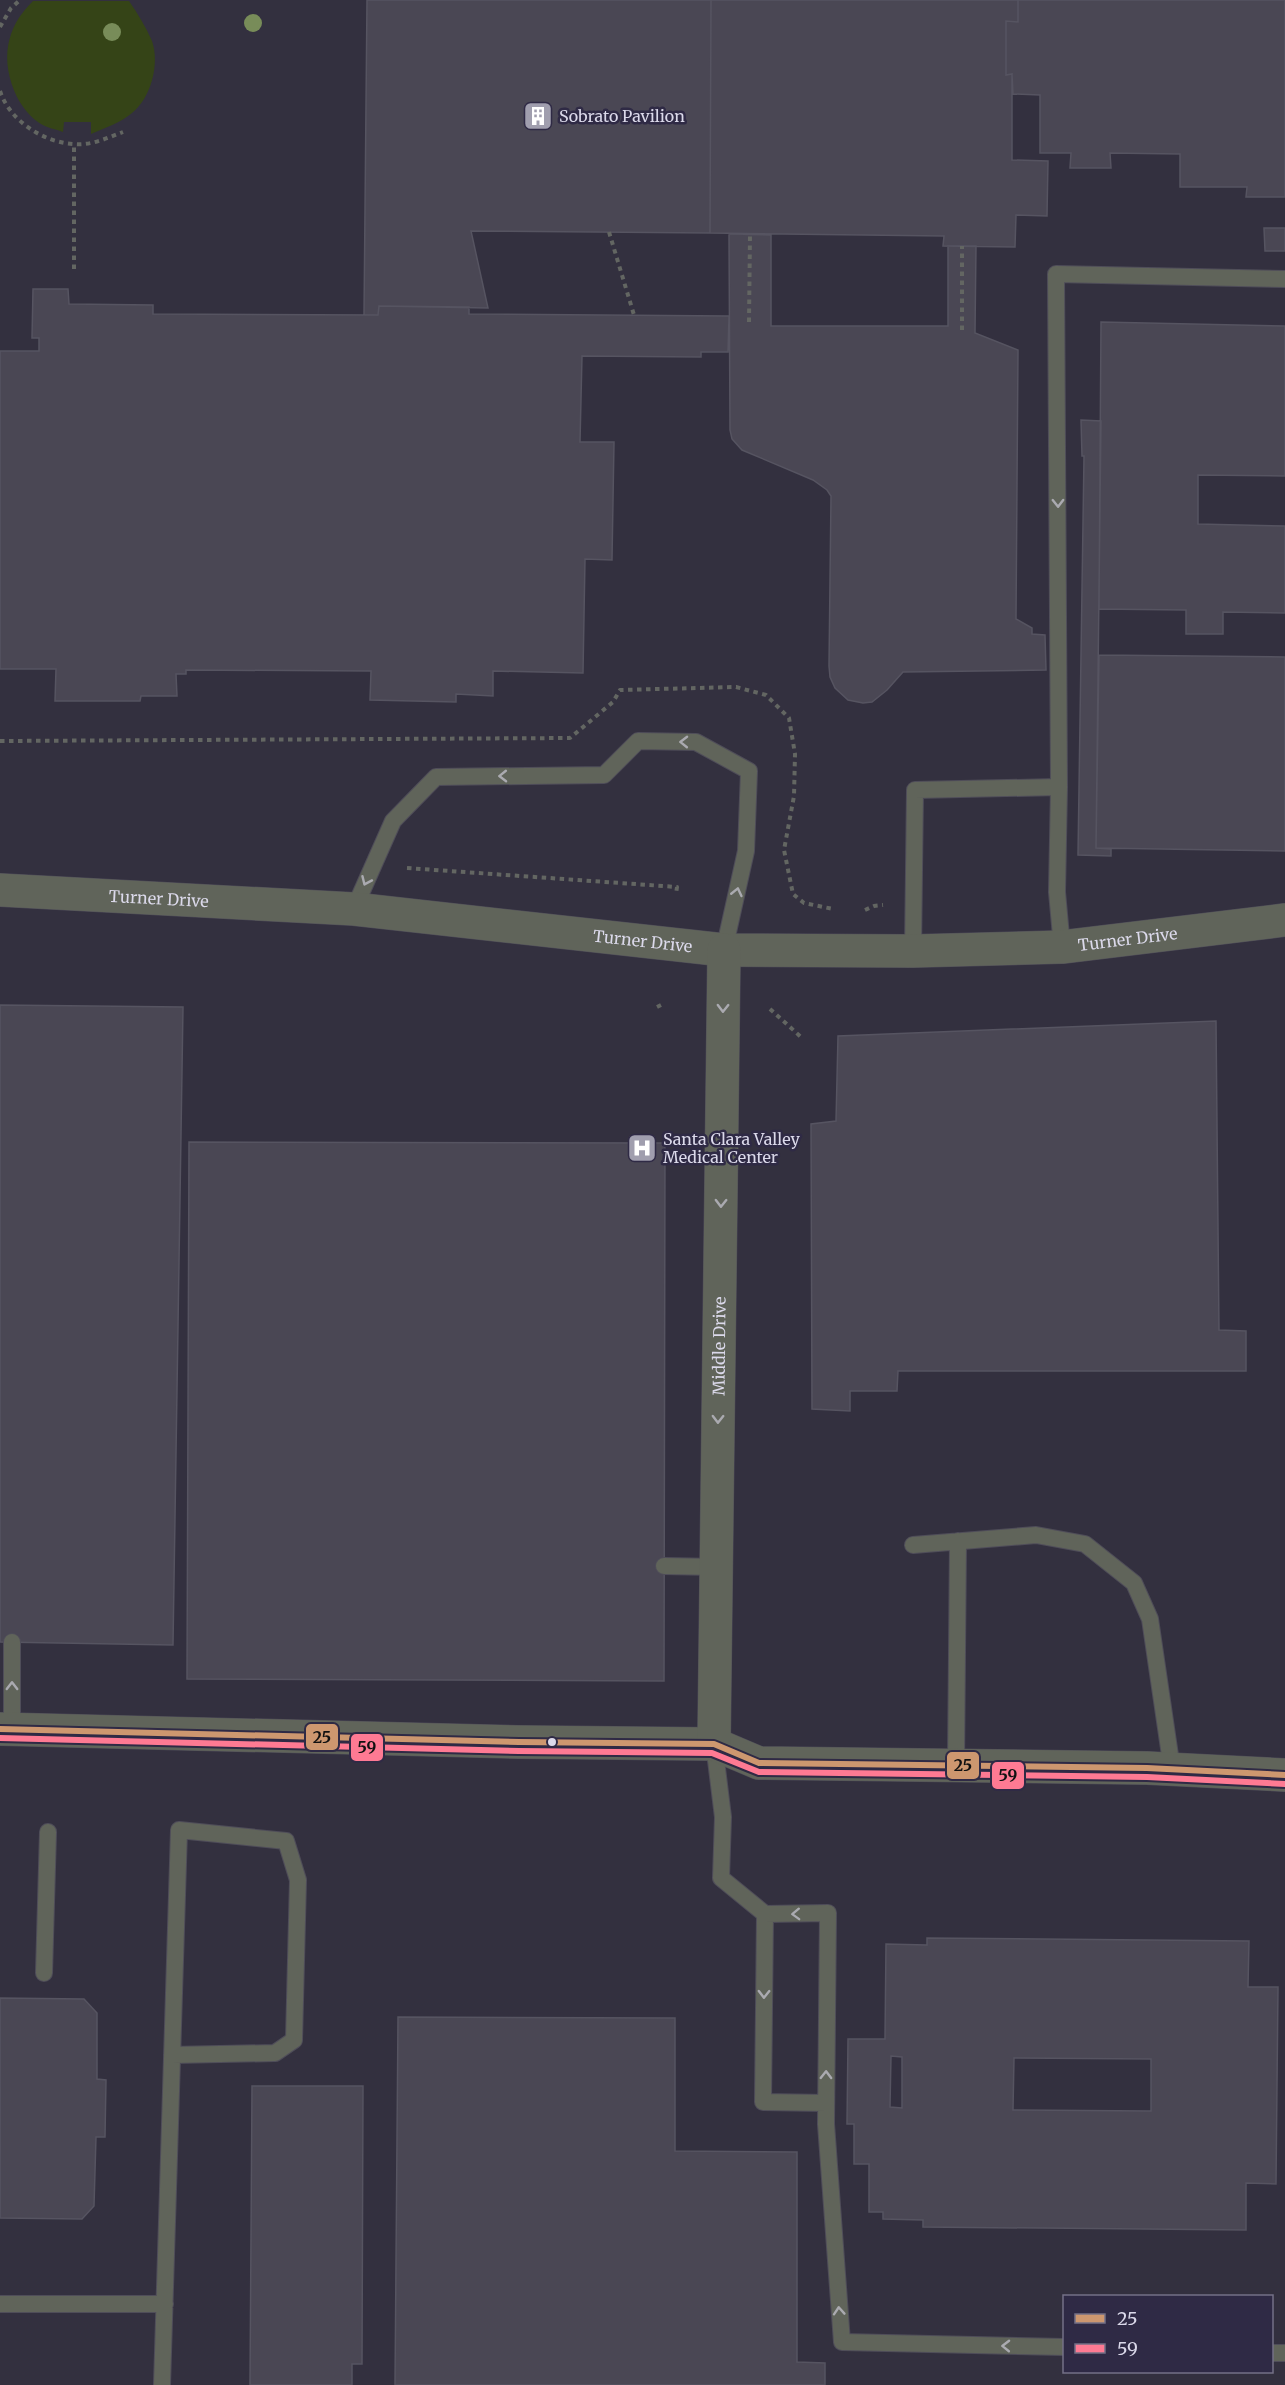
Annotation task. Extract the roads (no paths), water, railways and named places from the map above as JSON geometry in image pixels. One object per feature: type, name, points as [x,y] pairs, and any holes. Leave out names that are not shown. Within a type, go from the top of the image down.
[{"type":"street","name":"Turner Drive","points":[[0,890],[354,909],[724,950],[913,951],[1062,947],[1285,920]]},
{"type":"street","name":"Middle Drive","points":[[714,1743],[724,950]]},
{"type":"street","points":[[6,1729],[541,1742],[714,1743],[759,1763],[1172,1769],[1285,1774]]},
{"type":"lane","points":[[1062,947],[1057,892],[1059,596],[1056,274],[1285,279]]},
{"type":"lane","points":[[354,909],[393,821],[436,777],[604,775],[638,741],[696,742],[749,771],[746,851],[724,950]]},
{"type":"lane","points":[[913,951],[915,790],[1059,787]]},
{"type":"lane","points":[[913,1545],[1036,1535],[1084,1544],[1134,1583],[1150,1619],[1172,1769]]},
{"type":"lane","points":[[956,1765],[958,1541]]},
{"type":"lane","points":[[664,1566],[716,1567]]},
{"type":"lane","points":[[6,1729],[12,1642]]},
{"type":"lane","points":[[714,1743],[723,1817],[721,1878],[765,1914],[828,1913],[826,2103],[828,2169],[842,2342],[1063,2348]]},
{"type":"lane","points":[[162,2385],[165,2304],[172,2055],[179,1830],[286,1841],[298,1880],[294,2040],[275,2052],[172,2055]]},
{"type":"lane","points":[[44,1972],[48,1832]]},
{"type":"lane","points":[[765,1914],[763,2102],[826,2103]]},
{"type":"lane","points":[[0,2304],[165,2304]]},
{"type":"place","name":"Sobrato Pavilion","points":[[538,116]]},
{"type":"place","name":"Santa Clara Valley Medical Center","points":[[642,1148]]}]
